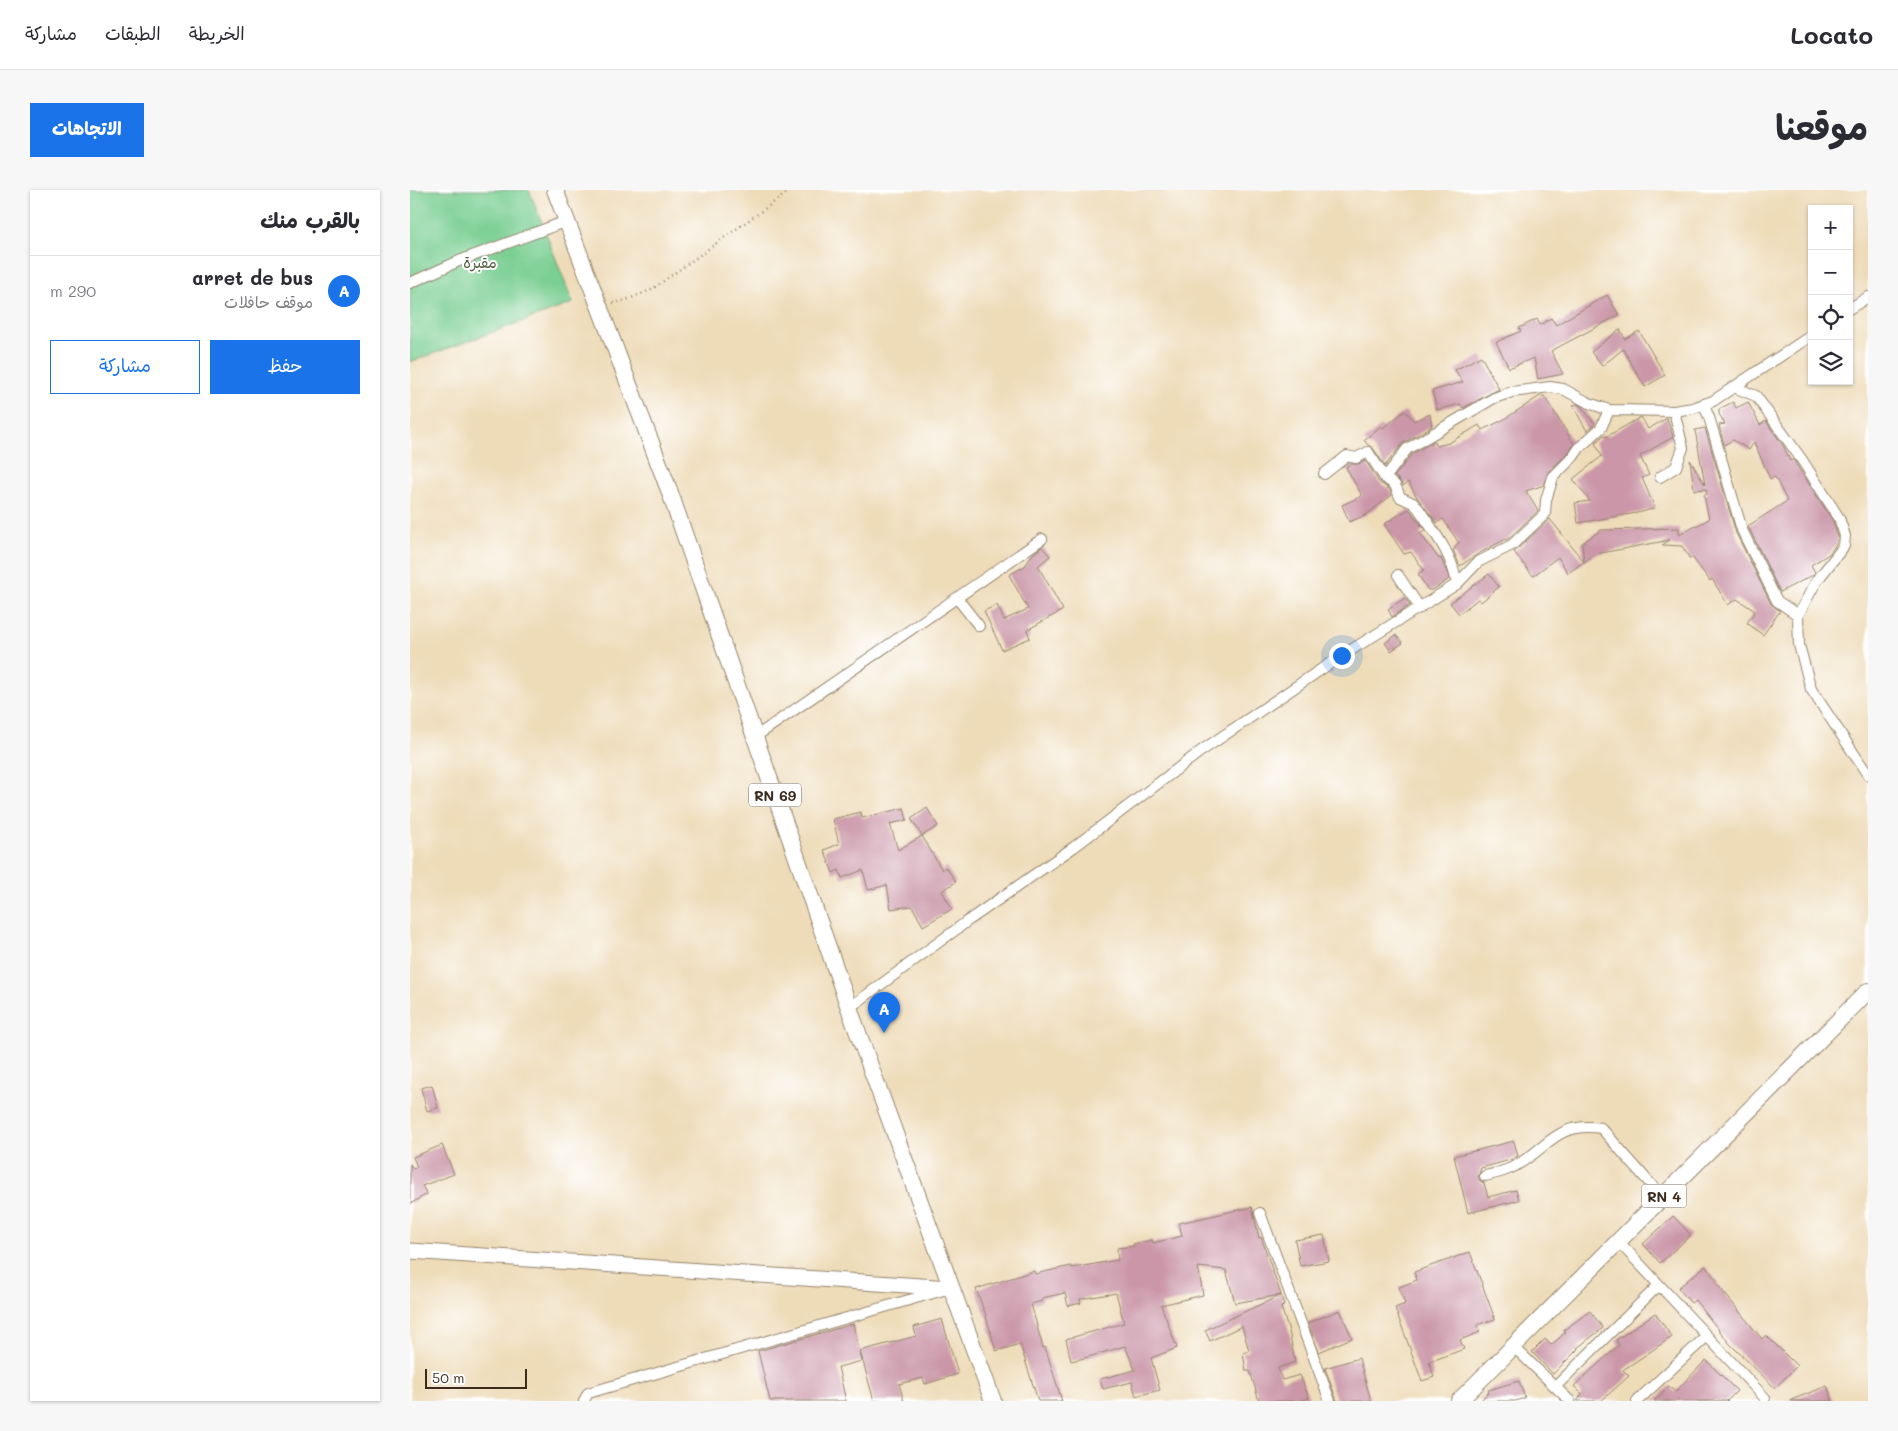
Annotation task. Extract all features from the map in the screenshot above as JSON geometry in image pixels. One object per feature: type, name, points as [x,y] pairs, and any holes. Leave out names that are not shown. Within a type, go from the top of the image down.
[{"type":"main road","name":"RN 69","points":[[556,190],[669,490],[849,1008],[993,1401]]},
{"type":"main road","name":"RN 4","points":[[1459,1401],[1868,991]]},
{"type":"main road","points":[[410,1251],[950,1288]]},
{"type":"street","points":[[410,283],[459,261],[567,222]]},
{"type":"street","points":[[1853,306],[1868,296]]},
{"type":"street","points":[[1385,478],[1407,449],[1494,398],[1512,392],[1550,387],[1563,389],[1589,403],[1609,410],[1674,411],[1713,401],[1808,338]]},
{"type":"street","points":[[1734,387],[1756,396],[1802,460],[1839,518],[1845,536],[1844,546],[1816,582],[1798,615],[1798,645],[1812,689],[1868,775]]},
{"type":"street","points":[[1703,404],[1709,417],[1742,530],[1777,601],[1798,615]]},
{"type":"street","points":[[849,1008],[969,920],[1074,847],[1201,751],[1335,660],[1457,584],[1478,562],[1512,545],[1545,514],[1546,500],[1553,477],[1574,457],[1580,447],[1601,428],[1609,410]]},
{"type":"street","points":[[1660,477],[1676,467],[1683,448],[1674,411]]},
{"type":"street","points":[[1324,474],[1348,456],[1356,458],[1368,452],[1385,478],[1395,485],[1400,497],[1413,503],[1418,508],[1454,566],[1457,584]]},
{"type":"street","points":[[755,737],[1042,539]]},
{"type":"street","points":[[1398,575],[1420,608]]},
{"type":"street","points":[[957,598],[979,626]]},
{"type":"street","points":[[1485,1176],[1511,1168],[1556,1136],[1572,1128],[1585,1126],[1601,1128],[1663,1198]]},
{"type":"street","points":[[1260,1213],[1330,1401]]},
{"type":"street","points":[[1619,1242],[1765,1398]]},
{"type":"street","points":[[1556,1386],[1659,1285]]},
{"type":"street","points":[[584,1401],[588,1393],[950,1288]]},
{"type":"street","points":[[1637,1401],[1707,1336]]},
{"type":"street","points":[[1514,1347],[1570,1401]]},
{"type":"path","points":[[599,305],[626,300],[651,290],[791,190]]},
{"type":"green space","name":"مقبرة","points":[[410,190],[529,190],[573,303],[410,362]]},
{"type":"building","points":[[1607,295],[1619,315],[1551,351],[1563,374],[1538,379],[1534,358],[1509,368],[1496,342],[1521,331],[1519,328],[1537,319],[1540,325],[1551,318],[1556,325]]},
{"type":"building","points":[[1620,329],[1625,339],[1639,331],[1665,375],[1645,387],[1623,349],[1602,366],[1591,352]]},
{"type":"building","points":[[1481,356],[1499,389],[1463,408],[1460,404],[1437,410],[1432,391],[1463,382],[1455,370]]},
{"type":"building","points":[[1540,396],[1544,396],[1574,444],[1568,453],[1548,472],[1544,485],[1526,491],[1538,511],[1508,539],[1478,554],[1460,566],[1453,550],[1459,543],[1443,519],[1437,523],[1418,499],[1408,482],[1403,486],[1395,476],[1412,454],[1435,441],[1436,446],[1449,443],[1479,425],[1482,430],[1503,420]]},
{"type":"building","points":[[1733,402],[1736,408],[1748,402],[1760,425],[1766,421],[1784,447],[1790,461],[1793,459],[1833,521],[1838,537],[1837,543],[1829,554],[1811,565],[1815,572],[1813,575],[1780,592],[1748,526],[1787,501],[1775,477],[1770,479],[1754,442],[1749,450],[1733,440],[1724,445],[1719,425],[1725,424],[1719,414],[1719,409]]},
{"type":"building","points":[[1577,404],[1581,406],[1595,424],[1587,431],[1573,406]]},
{"type":"building","points":[[1405,411],[1414,421],[1430,414],[1432,426],[1403,443],[1385,466],[1373,448],[1364,440],[1381,426],[1383,428]]},
{"type":"building","points":[[1641,417],[1648,429],[1667,418],[1673,437],[1640,456],[1649,475],[1642,478],[1655,508],[1578,523],[1575,503],[1590,501],[1573,479],[1602,456],[1595,443],[1604,435],[1606,437]]},
{"type":"building","points":[[1705,428],[1736,533],[1771,604],[1780,611],[1763,635],[1747,623],[1755,611],[1737,599],[1728,605],[1712,579],[1710,581],[1692,557],[1690,559],[1682,546],[1662,545],[1670,540],[1596,554],[1584,562],[1582,543],[1601,530],[1679,528],[1679,535],[1709,519],[1704,495],[1707,494],[1706,489],[1694,490],[1690,460],[1705,485],[1695,430]]},
{"type":"building","points":[[1366,461],[1379,482],[1389,489],[1392,495],[1366,515],[1349,522],[1342,505],[1362,496],[1346,467]]},
{"type":"building","points":[[1409,509],[1425,530],[1420,533],[1439,559],[1441,558],[1448,575],[1449,579],[1433,590],[1428,590],[1418,574],[1424,570],[1411,552],[1404,554],[1384,524]]},
{"type":"building","points":[[1550,519],[1584,562],[1568,573],[1558,557],[1533,576],[1514,552]]},
{"type":"building","points":[[1042,547],[1050,556],[1038,566],[1063,610],[1027,630],[1030,638],[1002,650],[984,611],[997,605],[1004,620],[1028,609],[1009,575],[1025,566],[1032,555]]},
{"type":"building","points":[[1489,574],[1499,587],[1481,602],[1478,599],[1459,614],[1450,603]]},
{"type":"building","points":[[1405,598],[1410,605],[1392,617],[1388,609]]},
{"type":"building","points":[[1396,635],[1403,643],[1391,651],[1385,643]]},
{"type":"building","points":[[904,808],[907,820],[890,824],[898,850],[922,836],[942,870],[946,867],[956,882],[942,891],[952,909],[923,926],[912,906],[891,909],[887,885],[868,890],[863,870],[842,878],[839,870],[833,873],[824,850],[839,844],[833,819],[861,812],[862,818]]},
{"type":"building","points":[[927,808],[938,826],[922,836],[911,819]]},
{"type":"building","points":[[432,1085],[438,1108],[427,1111],[421,1088]]},
{"type":"building","points":[[1514,1141],[1518,1156],[1481,1168],[1478,1177],[1484,1183],[1488,1197],[1516,1190],[1519,1200],[1468,1213],[1454,1156]]},
{"type":"building","points":[[442,1145],[454,1174],[422,1186],[427,1194],[410,1204],[410,1164],[413,1169],[417,1167],[413,1157]]},
{"type":"building","points":[[1252,1207],[1259,1238],[1261,1237],[1281,1295],[1235,1303],[1226,1270],[1198,1267],[1203,1295],[1161,1305],[1177,1348],[1151,1358],[1160,1390],[1136,1396],[1132,1382],[1103,1389],[1100,1379],[1135,1370],[1125,1346],[1071,1361],[1066,1339],[1124,1323],[1116,1293],[1080,1299],[1081,1303],[1068,1306],[1065,1293],[1042,1298],[1042,1301],[1031,1304],[1043,1348],[1045,1347],[1062,1401],[1038,1401],[1020,1344],[996,1351],[976,1289],[1034,1271],[1035,1274],[1071,1266],[1072,1268],[1118,1260],[1117,1248],[1134,1246],[1133,1244],[1152,1240],[1153,1243],[1182,1236],[1179,1223]]},
{"type":"building","points":[[1673,1216],[1691,1235],[1660,1263],[1643,1244]]},
{"type":"building","points":[[1324,1235],[1329,1261],[1300,1266],[1295,1240]]},
{"type":"building","points":[[1470,1252],[1495,1319],[1477,1325],[1480,1332],[1460,1340],[1464,1349],[1429,1362],[1434,1377],[1422,1381],[1395,1308],[1405,1304],[1399,1287],[1417,1280],[1414,1272]]},
{"type":"building","points":[[1705,1266],[1718,1282],[1716,1283],[1762,1339],[1766,1335],[1797,1366],[1775,1388],[1730,1344],[1695,1300],[1691,1303],[1678,1288]]},
{"type":"building","points":[[1281,1295],[1284,1306],[1281,1307],[1289,1331],[1295,1362],[1278,1368],[1282,1380],[1300,1375],[1309,1398],[1300,1401],[1259,1401],[1250,1371],[1246,1371],[1243,1353],[1249,1351],[1242,1326],[1210,1341],[1205,1330]]},
{"type":"building","points":[[1340,1310],[1352,1338],[1319,1352],[1308,1323]]},
{"type":"building","points":[[1590,1311],[1603,1328],[1577,1348],[1553,1374],[1532,1352],[1545,1339],[1551,1345],[1566,1332],[1564,1330]]},
{"type":"building","points":[[1655,1313],[1672,1337],[1623,1370],[1629,1376],[1601,1401],[1577,1401],[1582,1394],[1574,1386],[1619,1345],[1616,1340]]},
{"type":"building","points":[[942,1319],[958,1374],[925,1384],[923,1378],[899,1384],[904,1401],[874,1401],[860,1351],[916,1336],[914,1327]]},
{"type":"building","points":[[853,1324],[862,1361],[838,1367],[846,1401],[770,1401],[758,1351]]},
{"type":"building","points":[[1359,1358],[1371,1401],[1337,1401],[1325,1368]]},
{"type":"building","points":[[1706,1360],[1737,1391],[1727,1401],[1654,1401],[1669,1386],[1675,1392]]},
{"type":"building","points":[[1519,1381],[1525,1398],[1515,1401],[1480,1401],[1489,1392],[1488,1390]]},
{"type":"building","points":[[1827,1386],[1833,1401],[1791,1401],[1791,1400]]},
{"type":"place","name":"arret de bus","points":[[884,1033]]}]
